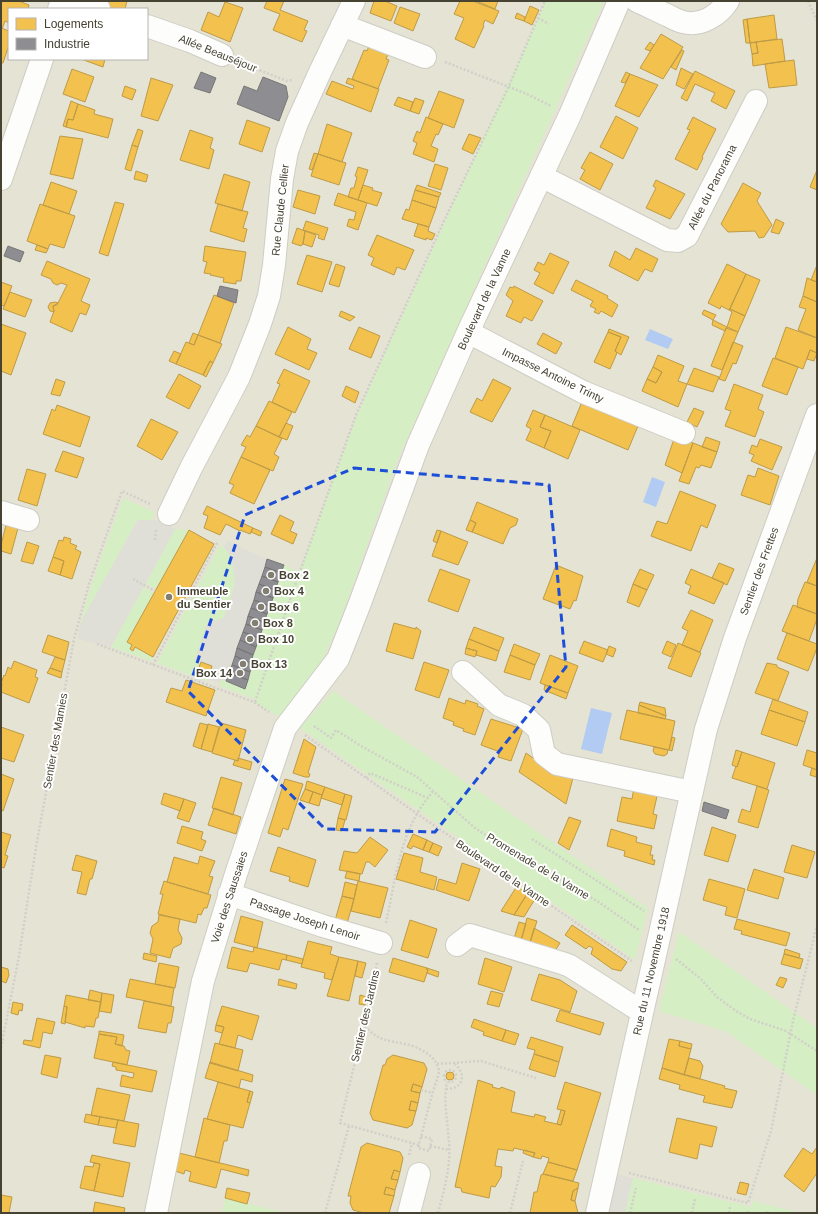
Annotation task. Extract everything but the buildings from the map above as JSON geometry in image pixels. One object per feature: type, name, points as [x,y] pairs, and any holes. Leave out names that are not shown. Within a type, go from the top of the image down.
[{"type":"street","points":[[76,1],[96,8]]},
{"type":"street","name":"Rue Claude Cellier","points":[[161,510],[191,468],[239,378],[248,355],[269,296],[276,252],[282,179],[286,156],[297,123],[354,1]]},
{"type":"street","name":"Boulevard de la Vanne","points":[[360,603],[418,445],[468,332],[570,115],[619,1]]},
{"type":"street","points":[[638,1],[684,22],[695,23],[715,16],[724,8],[728,1]]},
{"type":"street","points":[[342,25],[425,57]]},
{"type":"street","name":"Allée Beauséjour","points":[[148,26],[190,41],[222,55]]},
{"type":"street","points":[[1,179],[42,60]]},
{"type":"street","name":"Allée du Panorama","points":[[541,176],[667,240],[678,241],[687,236],[756,101]]},
{"type":"street","name":"Impasse Antoine Trinty","points":[[468,332],[583,392],[684,433]]},
{"type":"street","name":"Sentier des Frettes","points":[[706,729],[735,638],[817,415]]},
{"type":"street","points":[[1,512],[28,520]]},
{"type":"street","name":"Voie des Saussaies","points":[[156,1213],[203,981],[229,894],[285,728],[338,660],[360,603]]},
{"type":"street","points":[[464,672],[499,705],[523,715],[539,730],[544,754],[557,764],[692,792]]},
{"type":"street","name":"Rue du 11 Novembre 1918","points":[[597,1213],[706,729]]},
{"type":"street","name":"Passage Joseph Lenoir","points":[[229,894],[323,926],[381,943]]},
{"type":"street","points":[[457,945],[470,935],[565,964],[642,1012]]},
{"type":"street","points":[[409,1213],[413,1168]]},
{"type":"path","points":[[97,644],[254,702],[356,415],[444,221],[508,88],[545,1]]},
{"type":"path","points":[[808,1],[817,21]]},
{"type":"path","points":[[538,18],[549,24]]},
{"type":"path","name":"Allée Beauséjour","points":[[222,55],[285,80],[288,84]]},
{"type":"path","points":[[425,57],[435,58],[526,94],[570,115]]},
{"type":"path","points":[[122,492],[161,508],[161,510]]},
{"type":"path","points":[[122,492],[161,510]]},
{"type":"path","name":"Sentier des Mamies","points":[[1,1048],[19,956],[36,847],[74,639],[89,584],[122,492]]},
{"type":"path","points":[[153,665],[218,541]]},
{"type":"path","points":[[133,579],[154,591]]},
{"type":"path","points":[[211,686],[213,681]]},
{"type":"path","points":[[289,724],[366,778],[370,773],[428,798],[433,791]]},
{"type":"path","name":"Promenade de la Vanne","points":[[323,733],[331,738],[336,730],[361,746],[411,773],[475,828],[597,901],[645,934]]},
{"type":"path","name":"Boulevard de la Vanne","points":[[366,778],[635,964]]},
{"type":"path","name":"Sentier des Jardins","points":[[349,1126],[340,1124],[364,1026],[402,847],[416,813],[428,798]]},
{"type":"path","points":[[532,839],[650,915]]},
{"type":"path","points":[[629,1173],[748,1203],[771,1132],[792,1034],[793,1021],[817,925]]},
{"type":"path","points":[[672,956],[698,975],[717,998],[736,1011],[750,1019],[780,1028],[792,1034],[817,1051]]},
{"type":"path","points":[[364,1026],[379,1038],[409,1044],[418,1048],[433,1059],[437,1064],[439,1071],[432,1093],[421,1136],[419,1145],[418,1148],[429,1151],[432,1139],[421,1136]]},
{"type":"path","points":[[437,1064],[455,1064],[481,1061],[536,1078]]},
{"type":"path","points":[[446,1089],[458,1086],[462,1079],[461,1070],[455,1064]]},
{"type":"path","points":[[438,1213],[448,1175],[449,1150],[445,1092],[447,1082],[444,1078],[444,1074],[449,1071],[453,1071],[456,1078],[453,1081],[447,1082]]},
{"type":"path","points":[[421,1090],[432,1093]]},
{"type":"path","points":[[325,1213],[349,1126],[419,1145]]},
{"type":"path","points":[[412,1143],[413,1168]]},
{"type":"path","points":[[430,1146],[449,1150]]},
{"type":"path","points":[[510,1213],[523,1161]]},
{"type":"path","points":[[630,1213],[636,1188]]},
{"type":"path","points":[[692,1213],[695,1198]]},
{"type":"path","points":[[729,1213],[730,1207]]},
{"type":"highlighted area","points":[[354,468],[549,485],[566,667],[435,832],[325,829],[188,691],[245,515]]},
{"type":"shaded area","points":[[1,1],[817,1],[817,1213],[1,1213]]},
{"type":"shaded area","points":[[138,520],[157,520],[175,529],[111,647],[78,639],[78,632],[84,616]]},
{"type":"shaded area","points":[[228,541],[267,560],[226,681],[222,679],[220,683],[208,679],[212,666],[195,660],[207,623],[222,619],[224,617],[234,587],[235,577],[232,561],[224,547]]},
{"type":"shaded area","points":[[616,1174],[633,1178],[625,1213],[607,1213]]},
{"type":"green space","points":[[546,1],[604,1],[398,459],[337,629],[322,660],[281,716],[276,715],[255,702],[261,681],[255,699],[219,686],[221,679],[245,688],[253,664],[251,663],[284,565],[299,572],[298,575],[357,415]]},
{"type":"green space","points":[[123,498],[155,512],[152,520],[137,520],[80,625],[91,586]]},
{"type":"green space","points":[[175,529],[189,530],[156,589],[146,584]]},
{"type":"green space","points":[[220,545],[231,557],[235,582],[224,617],[222,619],[207,623],[195,660],[201,662],[209,676],[207,681],[157,663]]},
{"type":"green space","points":[[143,587],[154,593],[127,642],[132,645],[130,649],[133,651],[135,647],[153,657],[151,661],[111,647]]},
{"type":"green space","points":[[333,691],[648,908],[635,960],[300,728]]},
{"type":"green space","points":[[679,932],[817,1028],[817,1095],[727,1032],[659,1011]]},
{"type":"green space","points":[[633,1178],[751,1207],[753,1201],[800,1213],[625,1213]]},
{"type":"green space","points":[[225,1198],[286,1213],[222,1213]]},
{"type":"water","points":[[650,329],[673,339],[668,349],[645,340]]},
{"type":"water","points":[[652,477],[665,482],[656,507],[643,502]]},
{"type":"water","points":[[591,708],[612,713],[602,754],[581,749]]},
{"type":"place","name":"Box 2","points":[[271,575]]},
{"type":"place","name":"Box 4","points":[[266,591]]},
{"type":"place","name":"Immeuble du Sentier","points":[[169,597]]},
{"type":"place","name":"Box 6","points":[[261,607]]},
{"type":"place","name":"Box 8","points":[[255,623]]},
{"type":"place","name":"Box 10","points":[[250,639]]},
{"type":"place","name":"Box 13","points":[[243,664]]},
{"type":"place","name":"Box 14","points":[[240,673]]}]
